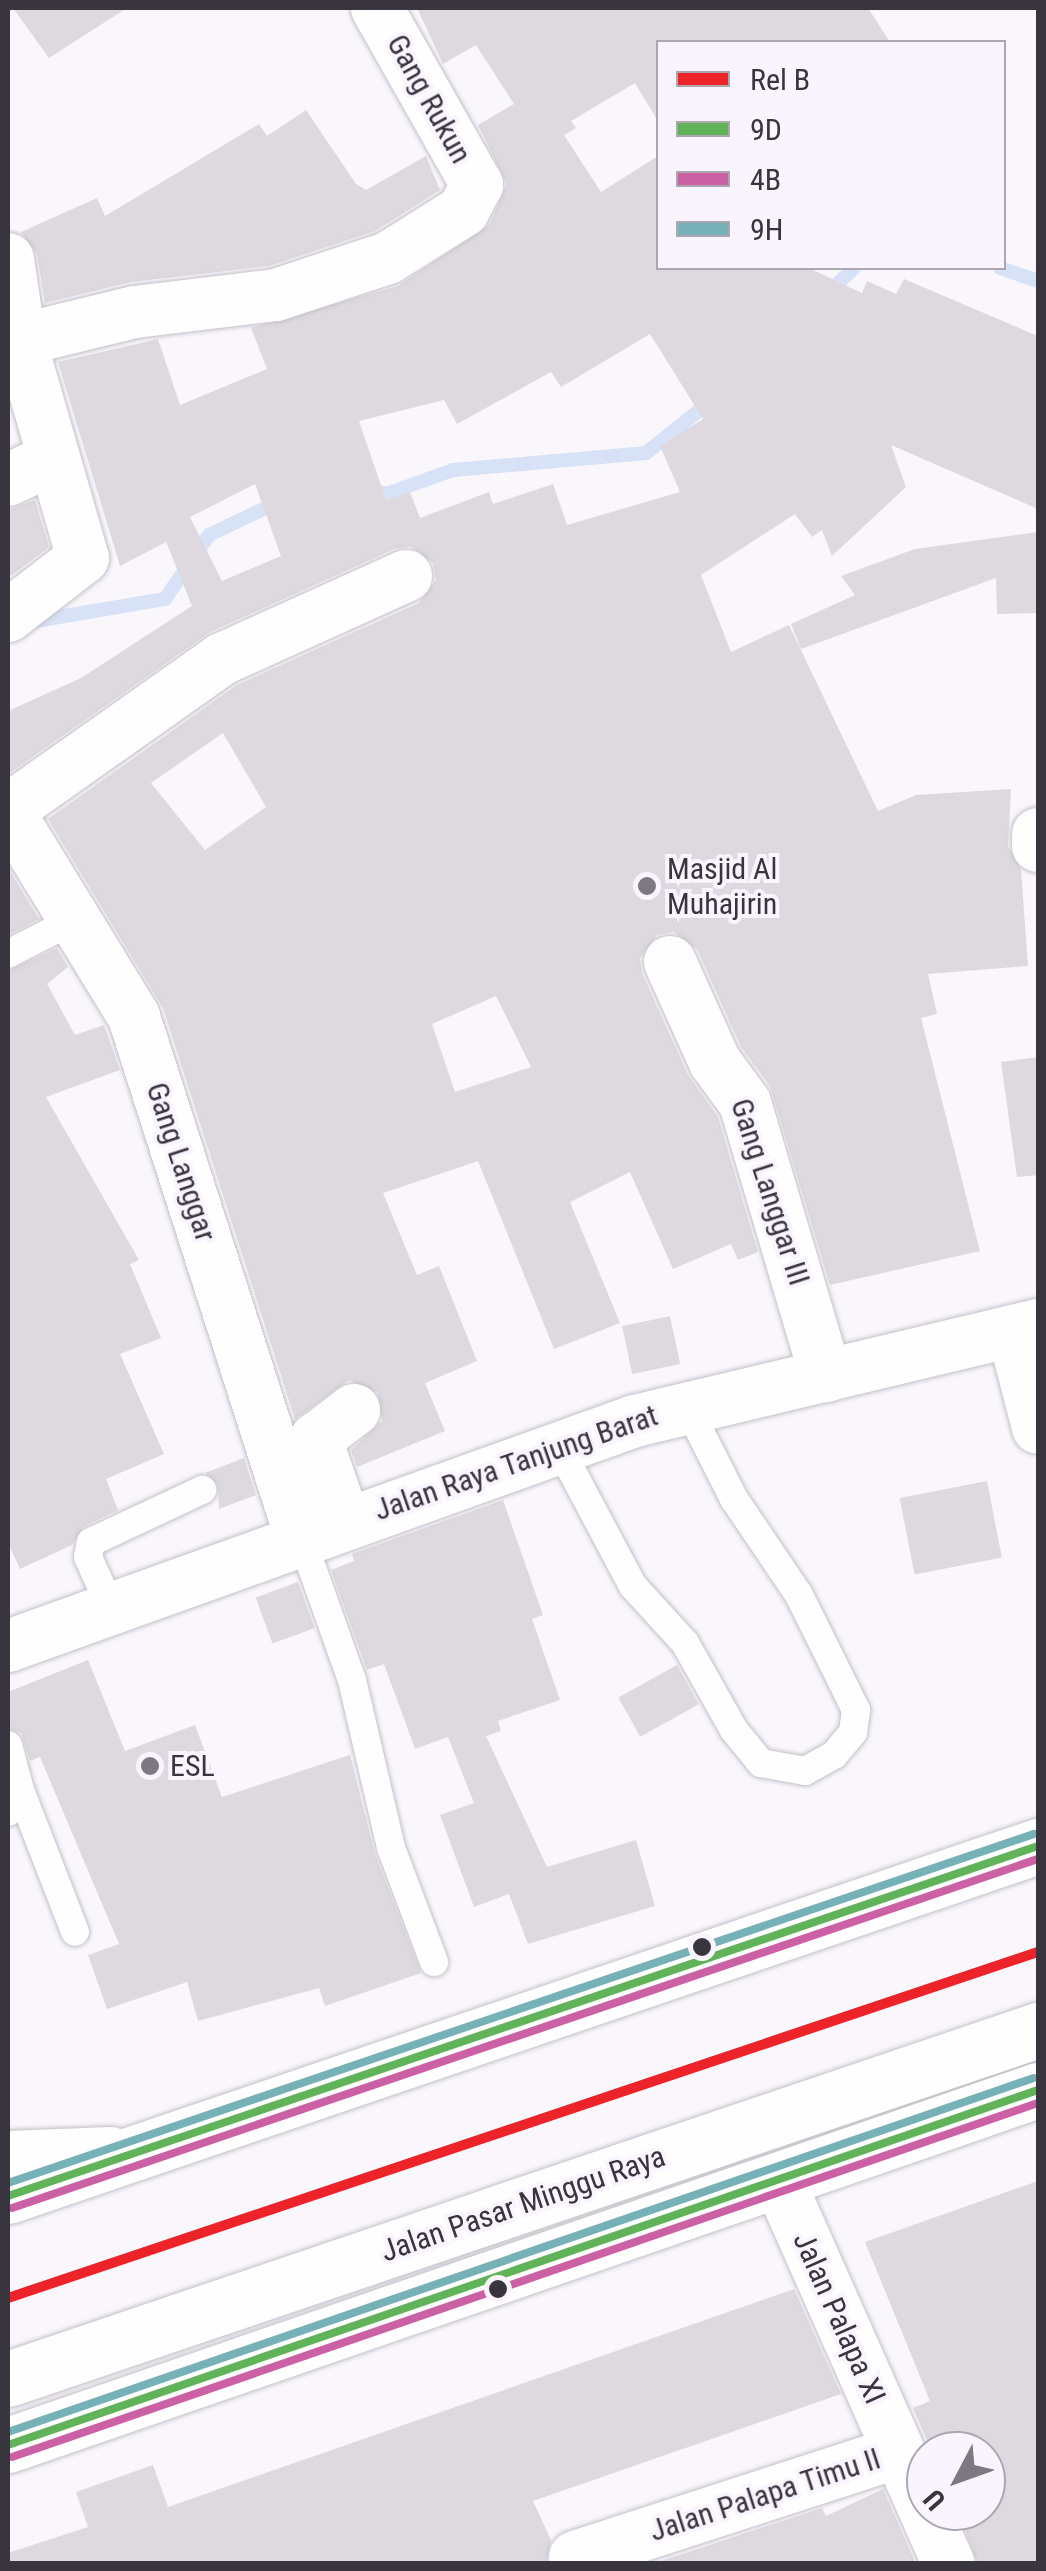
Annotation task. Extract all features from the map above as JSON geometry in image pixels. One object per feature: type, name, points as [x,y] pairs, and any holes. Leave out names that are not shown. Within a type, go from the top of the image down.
[{"type":"main road","points":[[8,2196],[1038,1846]]},
{"type":"main road","name":"Jalan Pasar Minggu Raya","points":[[8,2379],[1038,2030]]},
{"type":"main road","name":"Jalan Pasar Minggu Raya","points":[[8,2444],[1038,2090]]},
{"type":"street","name":"Gang Rukun","points":[[20,340],[135,312],[276,295],[426,240],[479,192],[377,8]]},
{"type":"street","points":[[8,260],[20,340],[83,558],[8,616]]},
{"type":"street","points":[[8,480],[54,458]]},
{"type":"street","points":[[8,811],[222,659],[406,576]]},
{"type":"street","name":"Gang Langgar","points":[[8,811],[134,1017],[323,1529]]},
{"type":"street","points":[[1038,834],[1038,846]]},
{"type":"street","name":"Gang Langgar III","points":[[670,962],[698,1030],[745,1103],[826,1376]]},
{"type":"street","points":[[1026,1328],[1038,1428]]},
{"type":"street","name":"Jalan Raya Tanjung Barat","points":[[8,1646],[323,1529],[687,1406],[1026,1328]]},
{"type":"street","points":[[323,1529],[316,1439],[354,1410]]},
{"type":"street","points":[[8,2157],[135,2152]]},
{"type":"street","name":"Jalan Palapa XI","points":[[780,2181],[949,2564]]},
{"type":"street","name":"Jalan Palapa Timu II","points":[[575,2557],[892,2438]]},
{"type":"lane","points":[[8,954],[74,920]]},
{"type":"lane","points":[[559,1448],[632,1586],[686,1642],[734,1730],[761,1763],[805,1772],[834,1755],[854,1732],[856,1710],[799,1595],[734,1499],[687,1406]]},
{"type":"lane","points":[[110,1608],[88,1557],[90,1542],[202,1490]]},
{"type":"lane","points":[[323,1529],[390,1848],[434,1962]]},
{"type":"lane","points":[[8,1745],[14,1801],[76,1932]]},
{"type":"building","points":[[13,8],[127,8],[49,58]]},
{"type":"building","points":[[417,8],[868,8],[889,40],[656,40],[656,118],[635,83],[571,121],[576,128],[564,135],[601,192],[656,157],[656,270],[813,270],[862,293],[867,281],[896,294],[904,279],[1038,336],[1038,509],[891,445],[906,487],[832,556],[822,530],[812,537],[795,514],[701,575],[731,652],[789,625],[878,811],[916,795],[1011,789],[1008,846],[1021,870],[1028,966],[928,974],[937,1014],[921,1018],[980,1251],[830,1285],[770,1086],[741,1047],[697,949],[674,932],[657,935],[640,958],[642,973],[688,1075],[718,1117],[758,1252],[738,1260],[731,1244],[673,1269],[630,1172],[570,1202],[620,1323],[554,1349],[478,1161],[383,1193],[417,1275],[439,1266],[477,1361],[425,1383],[445,1431],[357,1467],[351,1450],[382,1421],[378,1393],[349,1380],[295,1419],[163,1008],[48,819],[237,685],[419,603],[436,580],[433,563],[410,546],[394,549],[210,632],[8,774],[8,711],[81,678],[192,606],[166,542],[120,566],[58,362],[158,339],[180,405],[267,369],[251,328],[398,286],[489,225],[507,184],[478,125],[514,104],[476,45],[443,64]],"holes":[[[650,334],[703,419],[660,446],[680,492],[567,525],[553,484],[493,504],[489,492],[420,518],[410,492],[386,500],[359,421],[444,400],[457,424],[551,372],[561,387]],[[255,484],[281,556],[222,581],[190,517]],[[223,733],[266,807],[205,850],[151,783]],[[496,996],[531,1067],[455,1092],[432,1024]]]},
{"type":"building","points":[[306,110],[356,184],[366,190],[426,156],[440,190],[375,231],[269,266],[131,282],[45,303],[37,254],[21,232],[97,198],[105,216],[259,124],[267,136]]},
{"type":"building","points":[[35,500],[49,547],[8,578],[8,510]]},
{"type":"building","points":[[1038,532],[1038,613],[997,614],[996,578],[801,649],[791,624],[855,595],[841,576],[915,549]]},
{"type":"building","points":[[8,868],[39,919],[8,935]]},
{"type":"building","points":[[57,948],[68,967],[47,984],[75,1035],[104,1025],[120,1070],[46,1097],[139,1260],[130,1264],[161,1338],[120,1354],[164,1454],[106,1479],[118,1510],[83,1527],[72,1545],[20,1569],[8,1543],[8,971]]},
{"type":"building","points":[[1038,1057],[1038,1175],[1017,1177],[1001,1062]]},
{"type":"building","points":[[670,1316],[680,1364],[632,1374],[622,1326]]},
{"type":"building","points":[[244,1458],[256,1495],[219,1509],[218,1484],[205,1473]]},
{"type":"building","points":[[987,1481],[1002,1558],[915,1575],[900,1498]]},
{"type":"building","points":[[503,1500],[543,1615],[532,1619],[560,1700],[498,1721],[501,1731],[486,1736],[547,1867],[636,1840],[655,1906],[528,1944],[509,1894],[474,1907],[440,1815],[474,1803],[448,1737],[415,1749],[384,1664],[367,1670],[331,1570],[354,1561],[352,1554]]},
{"type":"building","points":[[298,1582],[315,1628],[272,1643],[256,1597]]},
{"type":"building","points":[[88,1660],[125,1751],[195,1725],[222,1797],[350,1755],[375,1854],[421,1973],[325,2006],[319,1988],[198,2021],[187,1982],[107,2009],[88,1955],[119,1944],[40,1757],[30,1761],[21,1733],[8,1728],[8,1692]]},
{"type":"building","points":[[677,1665],[699,1704],[640,1737],[618,1697]]},
{"type":"building","points":[[1038,2181],[1038,2564],[978,2564],[966,2531],[1006,2531],[1006,2431],[923,2431],[913,2408],[930,2401],[865,2242]]},
{"type":"building","points":[[794,2289],[841,2394],[533,2501],[551,2540],[546,2564],[8,2564],[8,2553],[88,2527],[76,2492],[153,2465],[168,2507]]},
{"type":"building","points":[[883,2489],[916,2564],[652,2564],[822,2508],[826,2516]]},
{"type":"waterway","points":[[826,295],[852,270]]},
{"type":"waterway","points":[[1006,270],[1038,281]]},
{"type":"waterway","points":[[364,492],[389,493],[453,470],[646,453],[710,402]]},
{"type":"waterway","points":[[30,622],[165,599],[209,535],[280,501]]},
{"type":"rail line","name":"B","points":[[8,2298],[1038,1952]]},
{"type":"transit line","name":"9H","points":[[8,2183],[1034,1834]]},
{"type":"transit line","name":"9D","points":[[8,2196],[1038,1846]]},
{"type":"transit line","name":"4B","points":[[12,2208],[1038,1859]]},
{"type":"transit line","name":"9H","points":[[8,2432],[1034,2078]]},
{"type":"transit line","name":"9D","points":[[8,2445],[1038,2090]]},
{"type":"transit line","name":"4B","points":[[12,2457],[1038,2103]]},
{"type":"place","name":"Masjid Al Muhajirin","points":[[647,886]]},
{"type":"place","name":"ESL","points":[[150,1766]]}]
